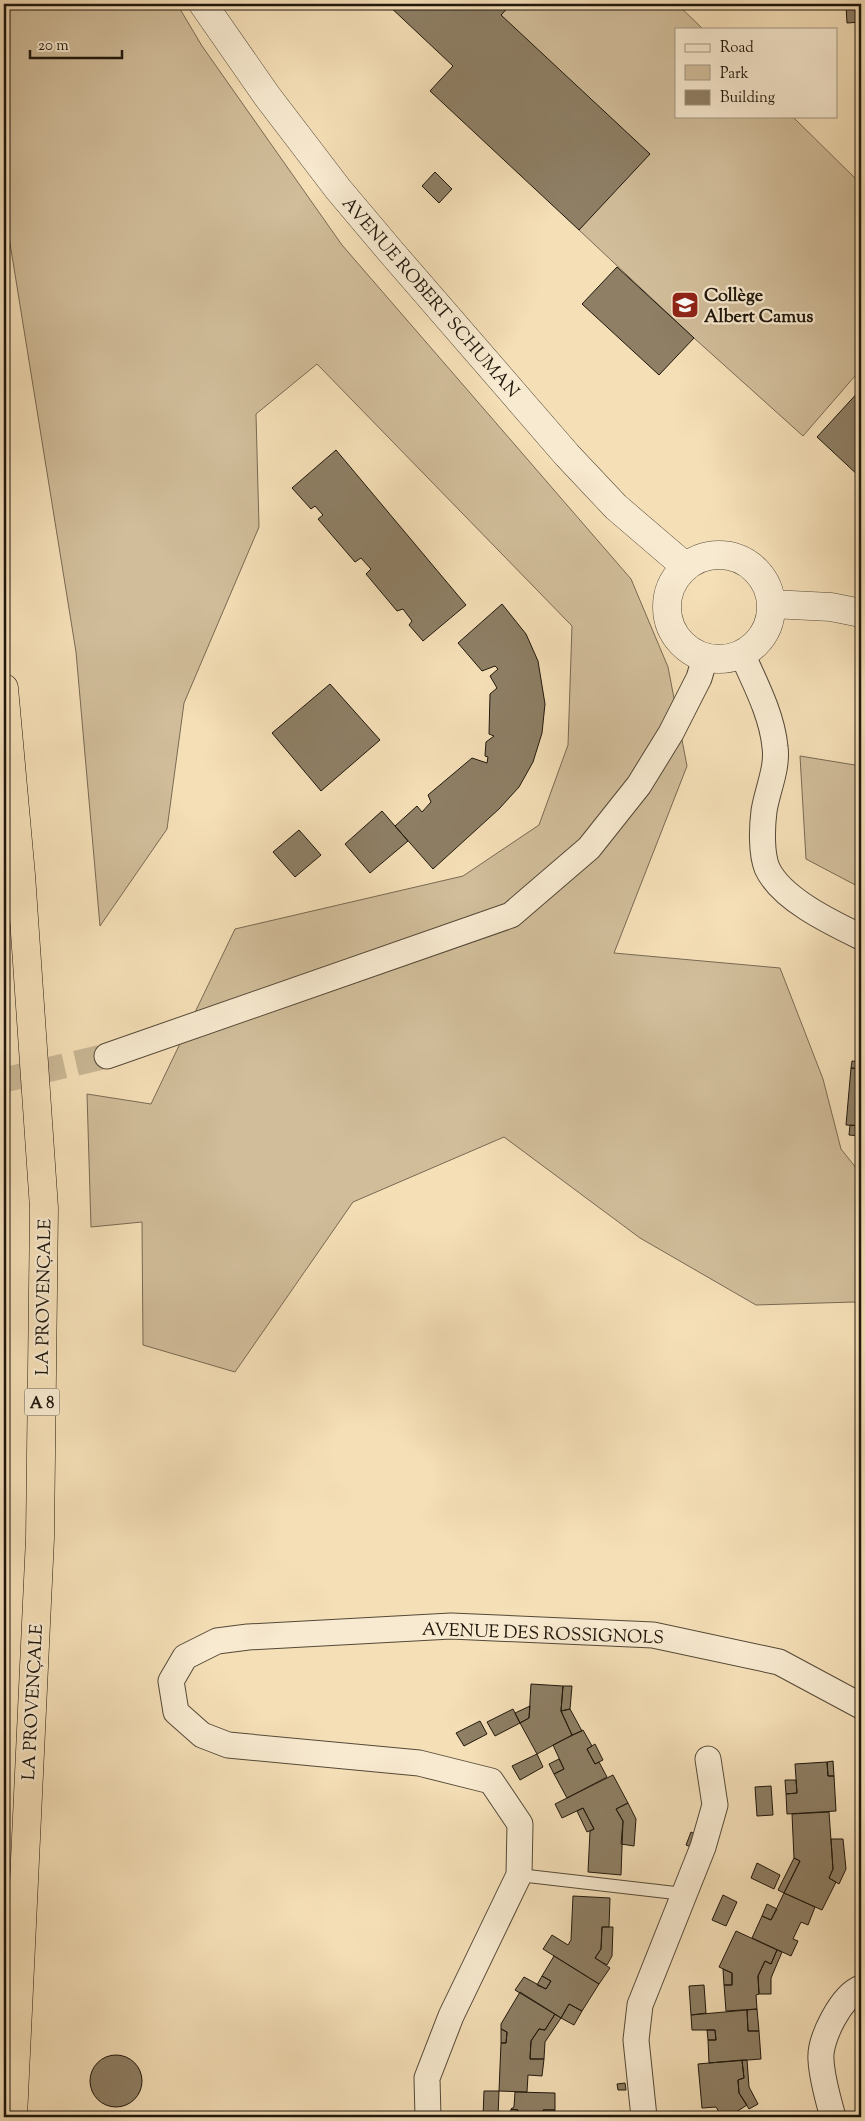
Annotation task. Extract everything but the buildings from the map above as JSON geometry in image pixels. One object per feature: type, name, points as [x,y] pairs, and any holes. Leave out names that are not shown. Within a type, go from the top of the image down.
[{"type":"highway","name":"LA PROVENÇALE","points":[[4,688],[21,875],[44,1208],[40,1538],[13,2117]]},
{"type":"street","name":"AVENUE ROBERT SCHUMAN","points":[[203,4],[267,96],[338,189],[386,246],[567,455],[616,507],[686,567]]},
{"type":"street","points":[[716,555],[732,557],[747,563],[759,574],[768,589],[771,604],[770,619],[765,632],[756,644],[742,654],[719,660],[704,658],[688,650],[675,636],[667,618],[667,599],[673,581],[686,567],[700,559],[716,555]]},
{"type":"street","points":[[771,604],[831,607],[861,613]]},
{"type":"street","points":[[742,654],[767,716],[776,749],[764,813],[763,844],[767,868],[783,890],[826,920],[861,937]]},
{"type":"street","points":[[107,1056],[510,915],[589,848],[639,785],[671,732],[699,678],[704,658]]},
{"type":"street","name":"AVENUE DES ROSSIGNOLS","points":[[520,1874],[520,1824],[491,1781],[419,1763],[228,1745],[202,1735],[176,1712],[171,1681],[185,1658],[218,1641],[248,1637],[451,1626],[653,1635],[779,1662],[861,1706]]},
{"type":"street","points":[[644,2117],[636,2040],[640,2005],[703,1847],[715,1805],[708,1759]]},
{"type":"street","points":[[428,2117],[426,2078],[451,2016],[520,1874]]},
{"type":"street","points":[[833,2117],[820,2058],[832,2018],[853,1991],[861,1988]]},
{"type":"lane","points":[[520,1874],[684,1894]]},
{"type":"green space","points":[[4,4],[177,4],[202,46],[342,245],[631,579],[668,667],[687,766],[614,953],[780,968],[823,1079],[841,1149],[861,1174],[861,1307],[854,1302],[756,1305],[640,1238],[504,1137],[353,1202],[235,1372],[143,1345],[142,1222],[91,1227],[87,1094],[151,1104],[235,929],[463,876],[539,825],[568,745],[572,626],[317,364],[256,414],[259,527],[184,703],[167,829],[100,926],[76,652],[4,206]]},
{"type":"green space","points":[[511,4],[677,4],[702,28],[675,28],[675,118],[794,118],[861,184],[861,369],[803,436],[694,338],[579,230],[501,15]]},
{"type":"green space","points":[[800,756],[861,766],[861,888],[806,859]]},
{"type":"tunnel","points":[[4,1080],[107,1056]]},
{"type":"place","name":"Collège Albert Camus","points":[[685,305]]}]
